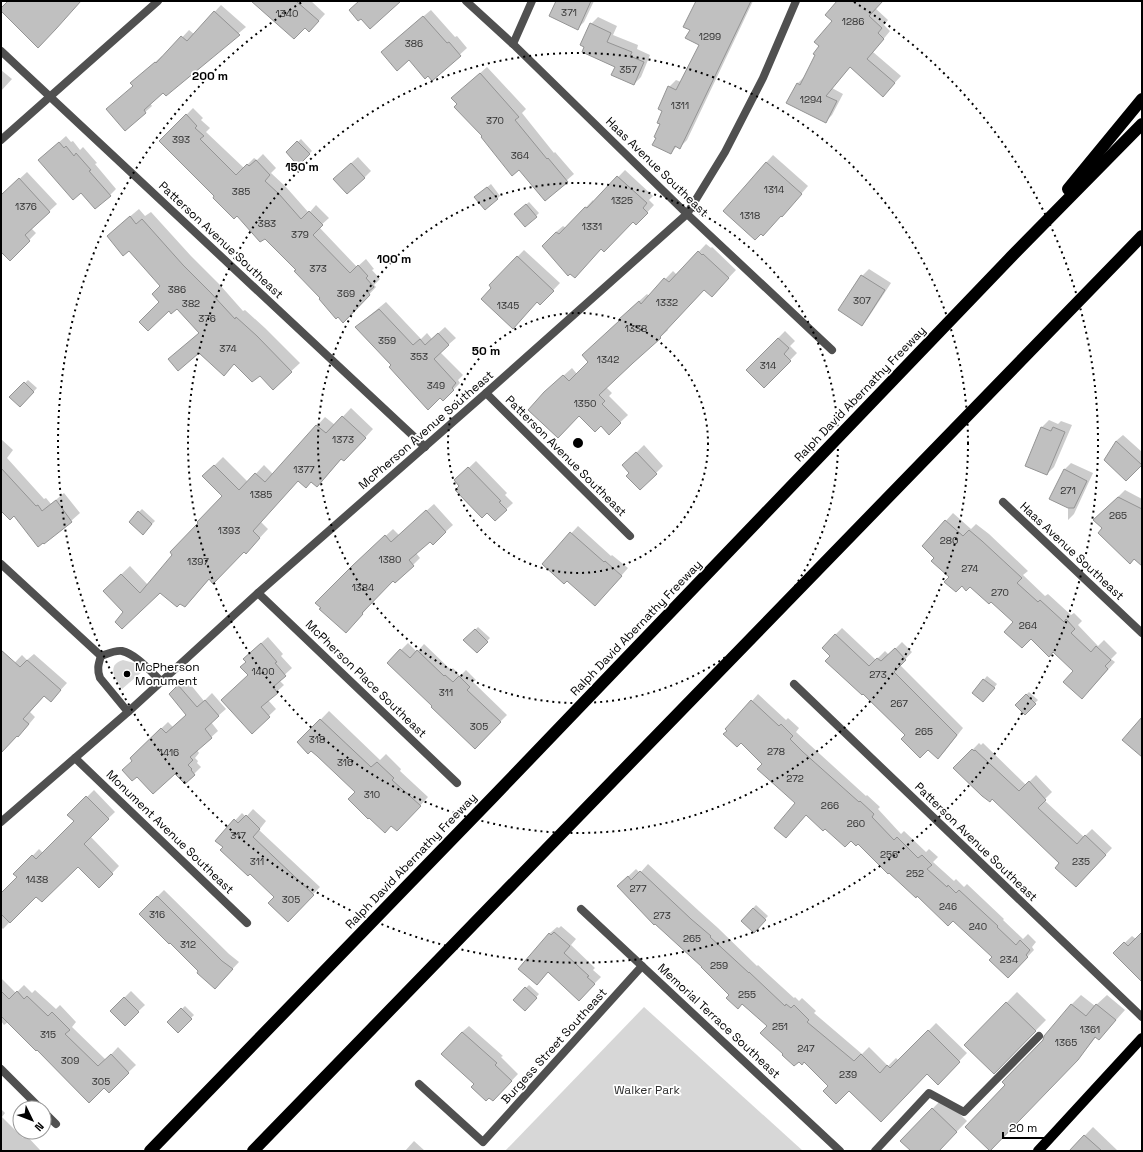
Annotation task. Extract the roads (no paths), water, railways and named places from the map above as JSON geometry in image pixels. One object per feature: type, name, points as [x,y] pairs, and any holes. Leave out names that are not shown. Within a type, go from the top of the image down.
[{"type":"highway","points":[[1011,257],[1142,99]]},
{"type":"highway","name":"Ralph David Abernathy Freeway","points":[[150,1151],[494,796],[1011,257],[1142,124]]},
{"type":"highway","points":[[253,1151],[1142,236]]},
{"type":"main road","points":[[1038,1151],[1142,1038]]},
{"type":"street","points":[[1,140],[158,1]]},
{"type":"street","name":"Haas Avenue Southeast","points":[[466,1],[513,44],[687,214],[832,350]]},
{"type":"street","points":[[513,44],[532,1]]},
{"type":"street","name":"McPherson Avenue Southeast","points":[[1,822],[162,682],[258,593],[687,214],[725,152],[763,78],[796,1]]},
{"type":"street","name":"Patterson Avenue Southeast","points":[[1,51],[425,447]]},
{"type":"street","name":"Patterson Avenue Southeast","points":[[486,393],[630,536]]},
{"type":"street","name":"Haas Avenue Southeast","points":[[1003,502],[1142,633]]},
{"type":"street","points":[[1,564],[101,656]]},
{"type":"street","name":"McPherson Place Southeast","points":[[258,593],[457,783]]},
{"type":"street","points":[[101,656],[112,652],[121,651],[128,653],[137,659],[162,682]]},
{"type":"street","points":[[101,656],[98,665],[100,678],[128,712]]},
{"type":"street","name":"Patterson Avenue Southeast","points":[[794,684],[1142,1017]]},
{"type":"street","name":"Monument Avenue Southeast","points":[[75,758],[247,923]]},
{"type":"street","name":"Memorial Terrace Southeast","points":[[582,910],[840,1151]]},
{"type":"street","name":"Burgess Street Southeast","points":[[418,1084],[483,1142],[642,966]]},
{"type":"street","points":[[875,1151],[929,1093],[964,1112],[1039,1036]]},
{"type":"street","points":[[1,1070],[32,1100]]},
{"type":"street","points":[[52,1120],[56,1124]]},
{"type":"place","name":"McPherson Monument","points":[[127,674]]},
{"type":"park label","name":"Walker Park","points":[[647,1090]]}]
